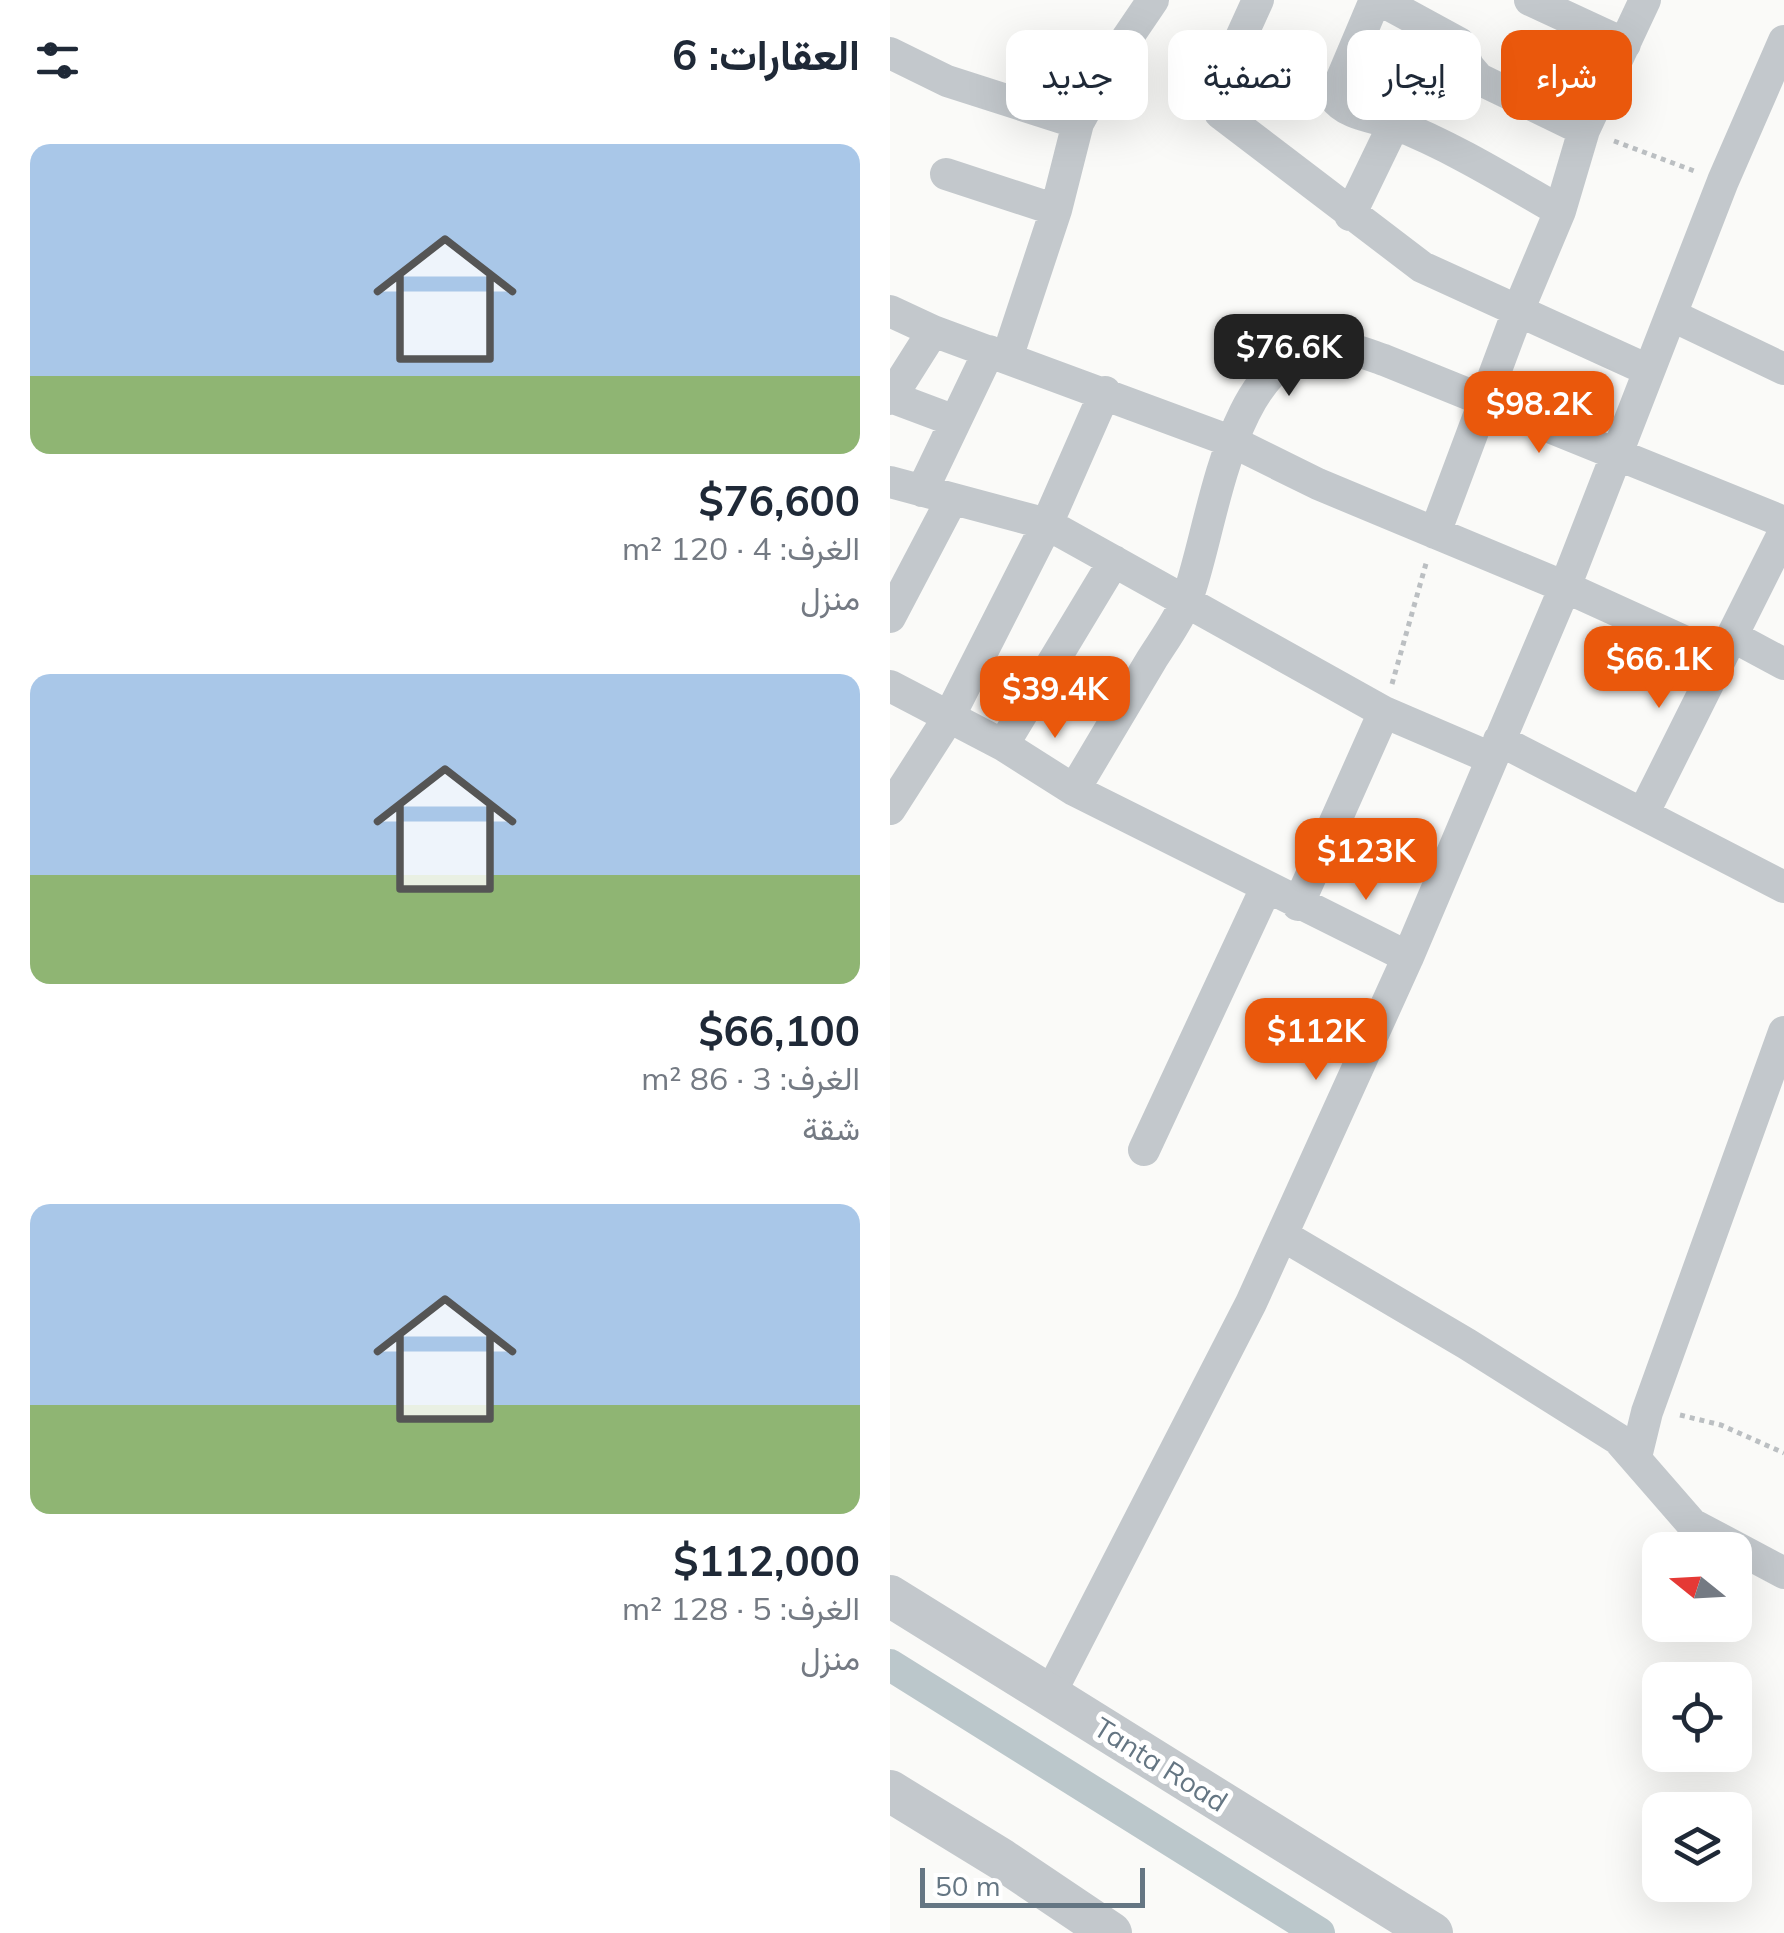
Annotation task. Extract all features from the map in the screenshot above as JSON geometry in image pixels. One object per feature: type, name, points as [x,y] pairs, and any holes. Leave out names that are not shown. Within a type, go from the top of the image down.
[{"type":"street","points":[[890,617],[937,495],[955,421],[998,354],[1056,210],[1078,123],[1115,56],[1154,0]]},
{"type":"street","points":[[1258,0],[1218,88],[1220,113],[1422,267],[1648,370]]},
{"type":"street","points":[[1560,211],[1455,151],[1394,124],[1343,108],[1334,96],[1378,0],[1460,44],[1468,66],[1479,79],[1584,130]]},
{"type":"street","points":[[1530,0],[1594,30]]},
{"type":"street","points":[[1631,30],[1645,0]]},
{"type":"street","points":[[1050,1694],[1183,1439],[1282,1236],[1408,957],[1565,587],[1648,370],[1784,42]]},
{"type":"street","points":[[890,53],[947,81],[1078,123]]},
{"type":"street","points":[[1435,533],[1560,211],[1589,120]]},
{"type":"street","points":[[1350,214],[1394,124]]},
{"type":"street","points":[[946,174],[1056,210]]},
{"type":"street","points":[[890,311],[933,331],[1233,442],[1318,484],[1565,587],[1726,647],[1784,664]]},
{"type":"street","points":[[1671,315],[1784,369]]},
{"type":"street","points":[[933,331],[891,398],[955,421]]},
{"type":"street","points":[[1074,790],[1186,602],[1233,442],[1260,385],[1275,367],[1299,354],[1325,346],[1384,360],[1486,398],[1784,522]]},
{"type":"street","points":[[890,809],[949,717],[1047,524],[1105,392]]},
{"type":"street","points":[[890,482],[1047,524],[1384,712],[1495,749],[1643,814],[1784,887]]},
{"type":"street","points":[[1643,814],[1784,532]]},
{"type":"street","points":[[1003,746],[1114,560]]},
{"type":"street","points":[[890,686],[1003,746],[1074,790],[1408,957]]},
{"type":"street","points":[[1298,905],[1384,712]]},
{"type":"street","points":[[1144,1150],[1266,888]]},
{"type":"street","points":[[1636,1457],[1647,1412],[1784,1032]]},
{"type":"street","points":[[1282,1236],[1618,1439],[1692,1524],[1784,1574]]},
{"type":"street","name":"Tanta Road","points":[[890,1596],[1432,1933]]},
{"type":"street","points":[[890,1790],[1112,1933]]},
{"type":"path","points":[[1584,130],[1724,181]]},
{"type":"path","points":[[1384,712],[1435,533]]},
{"type":"path","points":[[1647,1412],[1721,1424],[1784,1453]]},
{"type":"waterway","points":[[890,1665],[1319,1933]]}]
